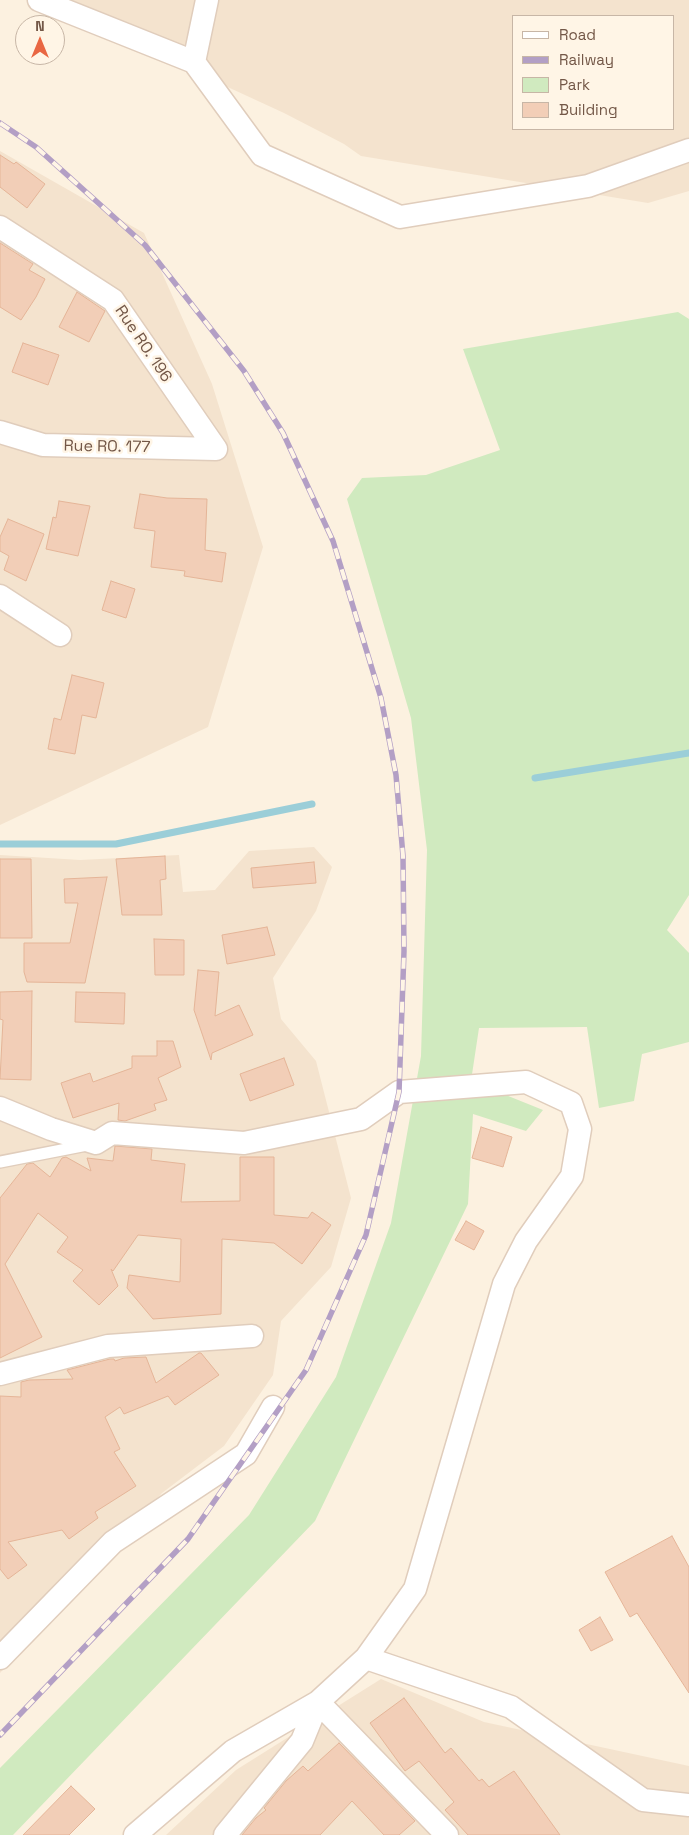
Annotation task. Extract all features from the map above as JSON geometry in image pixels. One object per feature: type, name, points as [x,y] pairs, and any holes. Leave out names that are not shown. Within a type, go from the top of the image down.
[{"type":"street","points":[[41,0],[194,62],[262,155],[400,217],[588,186],[689,150]]},
{"type":"street","points":[[194,62],[207,0]]},
{"type":"street","name":"Rue RO. 196","points":[[0,227],[113,300],[216,449]]},
{"type":"street","name":"Rue RO. 177","points":[[0,432],[43,445],[216,449]]},
{"type":"street","points":[[0,596],[60,635]]},
{"type":"street","points":[[0,1108],[51,1129],[96,1143],[112,1133],[244,1143],[361,1119],[399,1092],[526,1082],[570,1103],[580,1128],[572,1176],[526,1241],[504,1284],[414,1589],[366,1658],[318,1702],[233,1751],[135,1835]]},
{"type":"street","points":[[0,1374],[108,1346],[252,1336]]},
{"type":"street","points":[[0,1658],[113,1542],[246,1454],[273,1407]]},
{"type":"street","points":[[366,1658],[511,1707],[642,1800],[689,1805]]},
{"type":"street","points":[[224,1835],[302,1741],[318,1702]]},
{"type":"street","points":[[318,1702],[447,1835]]},
{"type":"lane","points":[[0,1162],[96,1143]]},
{"type":"shaded area","points":[[39,0],[689,0],[689,191],[648,203],[361,156],[344,144],[284,113]]},
{"type":"shaded area","points":[[0,151],[144,233],[212,384],[263,547],[208,727],[0,825]]},
{"type":"shaded area","points":[[314,847],[332,867],[316,911],[273,978],[281,1019],[316,1061],[351,1198],[331,1267],[281,1321],[273,1375],[224,1446],[162,1493],[0,1673],[0,855],[80,860],[179,855],[183,892],[215,890],[249,851]]},
{"type":"shaded area","points":[[381,1679],[484,1722],[689,1766],[689,1835],[166,1835],[236,1770]]},
{"type":"green space","points":[[678,312],[689,319],[689,895],[667,930],[689,953],[689,1042],[642,1054],[634,1101],[599,1108],[587,1027],[479,1028],[471,1081],[543,1110],[526,1131],[473,1114],[468,1204],[315,1521],[13,1835],[0,1835],[0,1768],[249,1515],[336,1377],[391,1223],[421,1056],[427,850],[411,718],[347,499],[362,478],[426,475],[500,450],[463,349]]},
{"type":"building","points":[[0,155],[14,164],[16,162],[45,184],[27,208],[0,187]]},
{"type":"building","points":[[0,243],[33,264],[29,270],[45,279],[21,320],[0,307]]},
{"type":"building","points":[[77,292],[105,311],[89,342],[59,327]]},
{"type":"building","points":[[23,343],[59,355],[48,385],[12,372]]},
{"type":"building","points":[[140,494],[167,498],[207,499],[205,550],[226,553],[222,582],[184,576],[185,571],[151,567],[155,531],[134,528]]},
{"type":"building","points":[[59,501],[90,506],[78,556],[46,549],[53,517],[56,518]]},
{"type":"building","points":[[8,519],[44,534],[26,581],[4,570],[9,556],[0,551],[0,537]]},
{"type":"building","points":[[111,581],[135,589],[126,618],[102,610]]},
{"type":"building","points":[[72,675],[104,683],[96,718],[82,715],[75,754],[48,749],[54,718],[61,720]]},
{"type":"building","points":[[165,856],[166,879],[160,880],[162,915],[122,915],[116,859]]},
{"type":"building","points":[[0,859],[31,859],[32,938],[0,938]]},
{"type":"building","points":[[314,862],[316,883],[253,888],[251,868]]},
{"type":"building","points":[[107,877],[85,983],[27,982],[24,972],[24,943],[70,943],[78,903],[65,903],[64,879]]},
{"type":"building","points":[[267,927],[275,955],[227,964],[222,935]]},
{"type":"building","points":[[154,939],[184,940],[184,975],[155,975]]},
{"type":"building","points":[[198,970],[219,972],[215,1016],[239,1005],[253,1035],[212,1053],[211,1060],[194,1010]]},
{"type":"building","points":[[32,991],[31,1080],[0,1079],[3,1020],[0,1019],[0,992]]},
{"type":"building","points":[[76,992],[125,993],[124,1024],[75,1022]]},
{"type":"building","points":[[157,1041],[173,1041],[181,1067],[158,1078],[167,1100],[154,1104],[156,1110],[125,1121],[118,1120],[119,1103],[73,1118],[61,1083],[90,1073],[93,1082],[132,1068],[132,1056],[157,1056]]},
{"type":"building","points":[[284,1058],[294,1085],[250,1101],[240,1074]]},
{"type":"building","points":[[481,1127],[512,1137],[503,1167],[472,1158]]},
{"type":"building","points":[[115,1146],[152,1149],[151,1160],[185,1164],[181,1202],[240,1201],[240,1157],[274,1157],[274,1215],[308,1218],[312,1212],[331,1225],[302,1264],[274,1243],[222,1239],[221,1314],[153,1319],[127,1288],[129,1275],[180,1282],[181,1239],[138,1235],[113,1271],[111,1269],[118,1286],[99,1305],[73,1281],[83,1270],[57,1252],[68,1237],[38,1213],[5,1264],[42,1337],[0,1358],[0,1198],[27,1164],[33,1163],[50,1177],[62,1158],[66,1157],[91,1171],[87,1158],[113,1161]]},
{"type":"building","points":[[466,1221],[484,1231],[474,1250],[455,1240]]},
{"type":"building","points":[[199,1353],[219,1375],[175,1405],[168,1396],[124,1414],[120,1407],[105,1417],[120,1449],[114,1452],[136,1486],[95,1512],[98,1518],[69,1539],[62,1530],[8,1542],[27,1565],[8,1579],[0,1569],[0,1396],[21,1397],[21,1382],[29,1380],[73,1379],[67,1370],[110,1359],[115,1361],[124,1358],[146,1357],[156,1383]]},
{"type":"building","points":[[672,1536],[689,1567],[689,1693],[637,1613],[630,1617],[605,1572]]},
{"type":"building","points":[[600,1617],[613,1640],[591,1651],[579,1630]]},
{"type":"building","points":[[404,1698],[445,1753],[451,1748],[479,1781],[482,1779],[489,1787],[514,1771],[560,1835],[468,1835],[445,1810],[454,1802],[419,1761],[405,1771],[370,1723]]},
{"type":"building","points":[[339,1743],[415,1821],[399,1835],[384,1835],[352,1801],[320,1835],[242,1835],[256,1818],[266,1810],[264,1808],[286,1781],[303,1766],[308,1771]]},
{"type":"building","points":[[71,1786],[95,1809],[69,1835],[23,1835]]},
{"type":"waterway","points":[[535,778],[689,753]]},
{"type":"waterway","points":[[0,844],[116,844],[312,804]]},
{"type":"railway","points":[[0,123],[36,147],[145,245],[244,371],[283,433],[333,541],[381,698],[396,775],[403,856],[404,951],[399,1092],[366,1235],[306,1370],[188,1539],[0,1735]]}]
